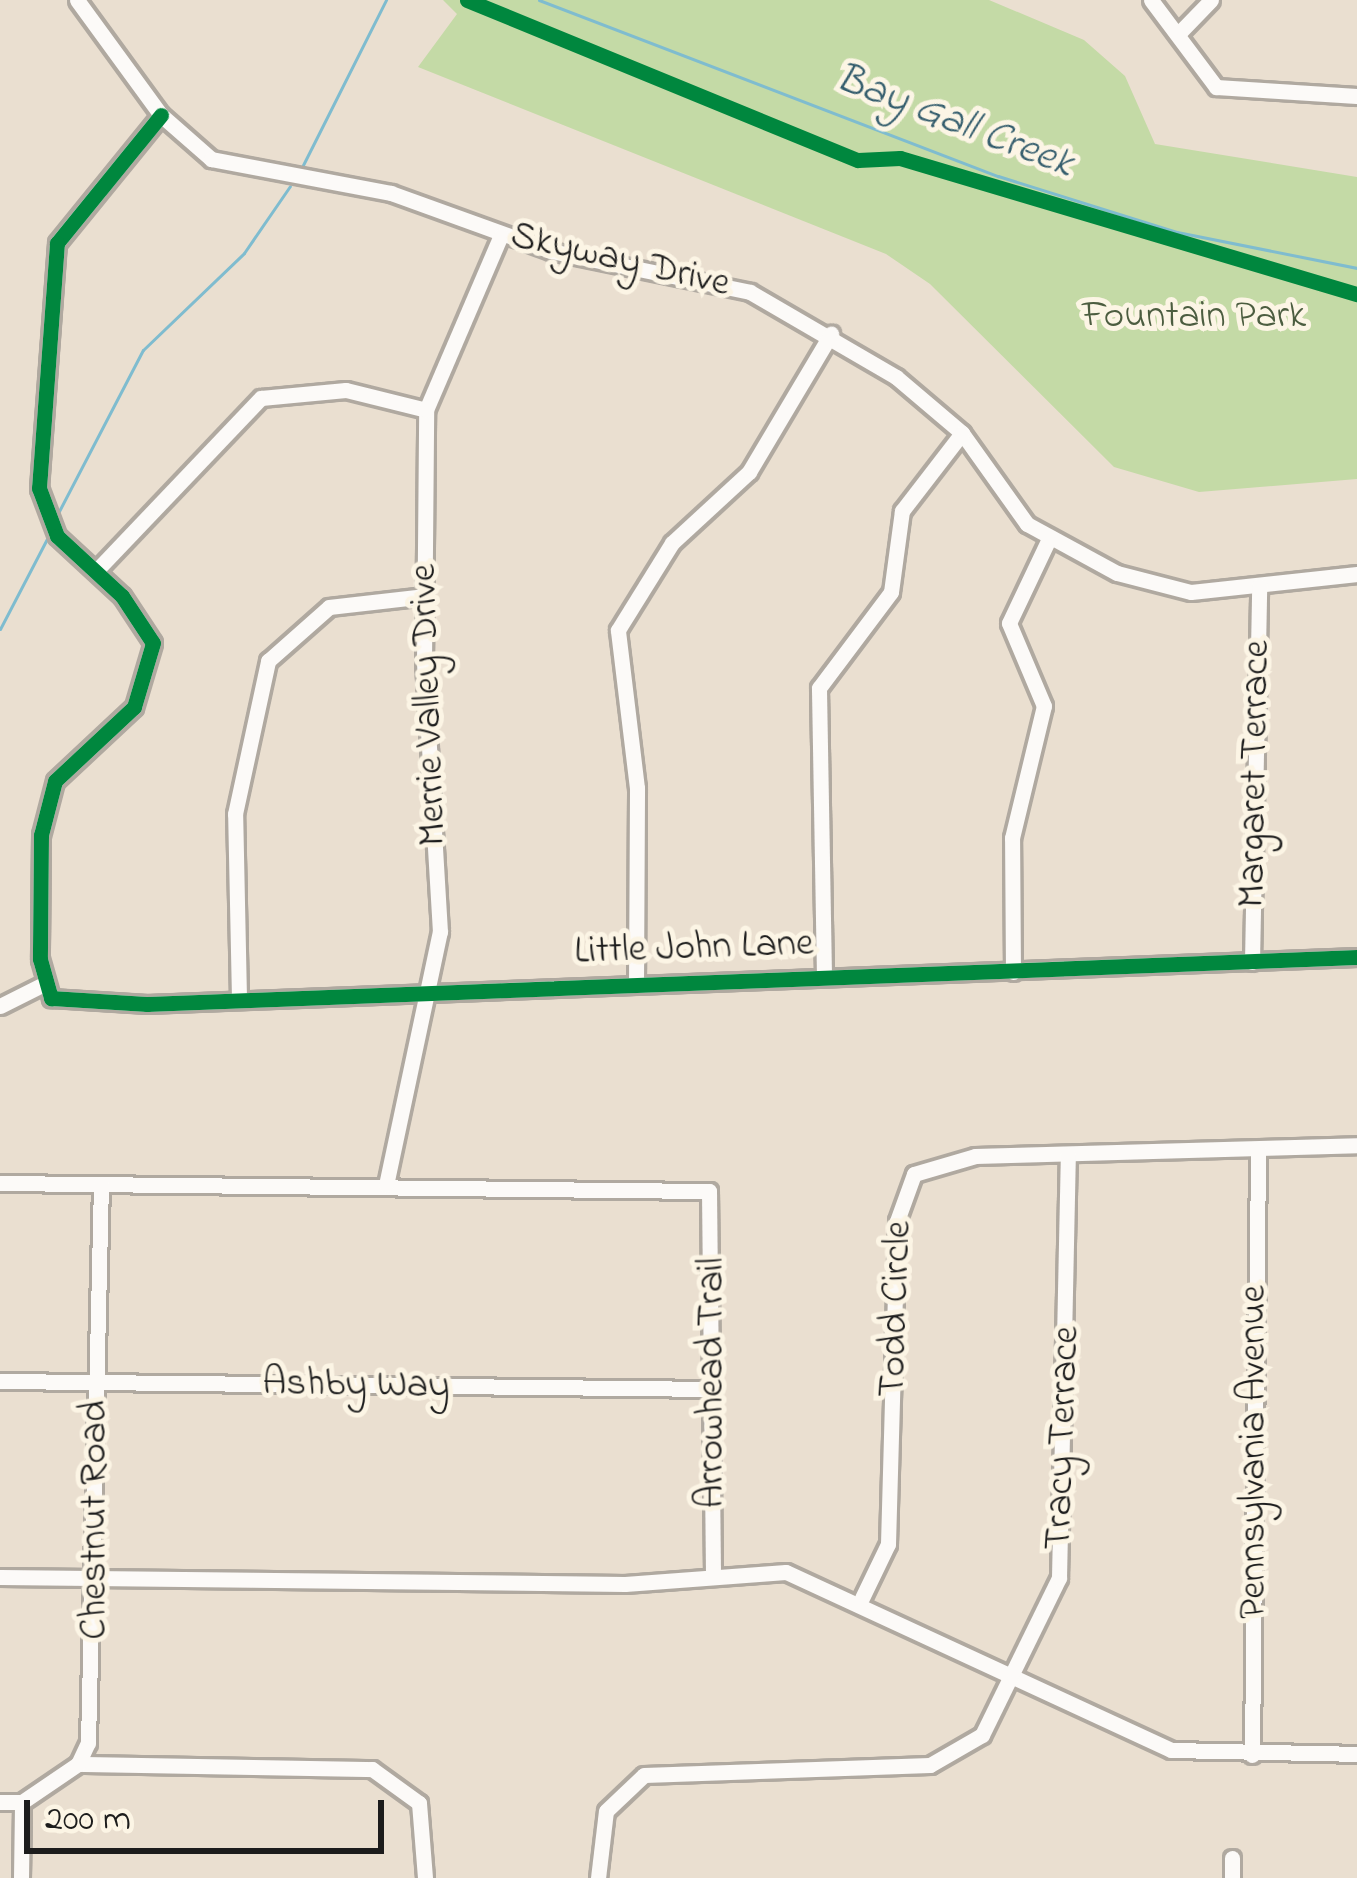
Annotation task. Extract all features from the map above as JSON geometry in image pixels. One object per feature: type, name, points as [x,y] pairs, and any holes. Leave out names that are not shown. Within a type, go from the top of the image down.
[{"type":"street","name":"Skyway Drive","points":[[77,0],[161,115],[211,158],[247,171],[391,193],[501,235],[730,284],[831,334],[962,433],[1048,541],[1158,587],[1259,586],[1357,574]]},
{"type":"street","points":[[1150,0],[1181,31],[1194,71],[1216,87],[1357,96]]},
{"type":"street","points":[[1181,31],[1210,0]]},
{"type":"street","points":[[0,1006],[44,984],[41,835],[55,781],[134,707],[153,643],[96,571],[57,536],[38,488],[57,243],[161,115]]},
{"type":"street","name":"Merrie Valley Drive","points":[[386,1185],[432,992],[440,932],[424,596],[426,410],[501,235]]},
{"type":"street","points":[[636,985],[637,788],[618,630],[672,543],[757,461],[831,334]]},
{"type":"street","points":[[96,571],[261,398],[346,390],[426,410]]},
{"type":"street","points":[[824,976],[819,688],[891,592],[902,511],[962,433]]},
{"type":"street","points":[[1013,972],[1012,838],[1044,706],[1009,623],[1048,541]]},
{"type":"street","name":"Margaret Terrace","points":[[1252,962],[1259,586]]},
{"type":"street","points":[[239,998],[235,814],[268,661],[329,607],[424,596]]},
{"type":"street","name":"Little John Lane","points":[[44,984],[64,1004],[1357,957]]},
{"type":"street","name":"Todd Circle","points":[[862,1598],[888,1544],[902,1193],[940,1162],[1357,1145]]},
{"type":"street","name":"Pennsylvania Avenue","points":[[1252,1755],[1258,1149]]},
{"type":"street","name":"Tracy Terrace","points":[[598,1878],[606,1811],[644,1775],[946,1763],[982,1735],[1009,1671],[1059,1578],[1068,1155]]},
{"type":"street","name":"Arrowhead Trail","points":[[0,1183],[710,1191],[713,1570]]},
{"type":"street","name":"Chestnut Road","points":[[78,1764],[91,1721],[99,1577],[101,1184]]},
{"type":"street","name":"Ashby Way","points":[[0,1381],[713,1389]]},
{"type":"street","points":[[0,1576],[625,1583],[713,1570],[786,1572],[862,1598],[1159,1745],[1252,1755],[1357,1754]]},
{"type":"street","points":[[0,1802],[22,1802],[78,1764],[372,1769],[418,1804],[425,1878]]},
{"type":"street","points":[[21,1878],[22,1802]]},
{"type":"street","points":[[1232,1858],[1232,1878]]},
{"type":"green space","name":"Fountain Park","points":[[443,0],[989,0],[1084,40],[1125,76],[1155,144],[1357,177],[1357,479],[1199,492],[1114,467],[930,284],[886,254],[418,67],[457,14]]},
{"type":"waterway","points":[[302,167],[386,0]]},
{"type":"waterway","name":"Bay Gall Creek","points":[[539,0],[998,176],[1177,232],[1357,268]]},
{"type":"waterway","points":[[57,515],[143,350],[244,253],[290,186]]},
{"type":"waterway","points":[[0,629],[49,535]]},
{"type":"cycle path","points":[[467,0],[858,160],[900,158],[1357,294]]},
{"type":"cycle path","points":[[161,115],[57,243],[39,488],[57,536],[122,596],[153,643],[134,707],[55,781],[41,835],[40,959],[51,998],[147,1004],[1357,957]]}]
